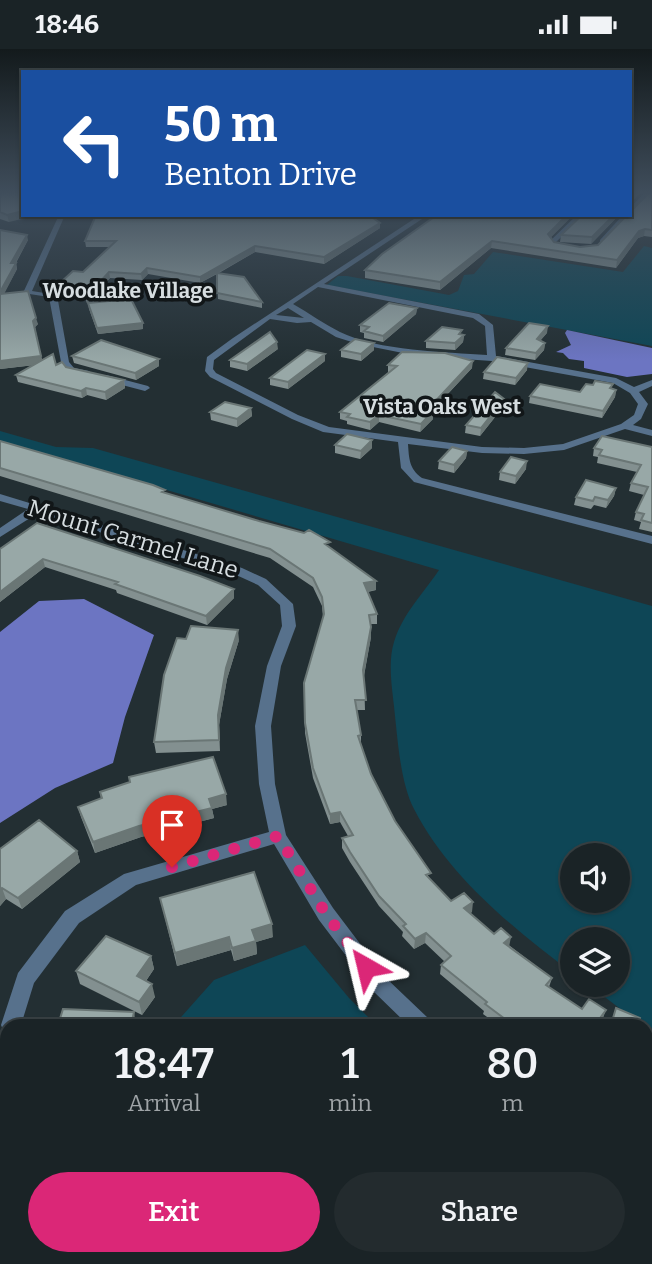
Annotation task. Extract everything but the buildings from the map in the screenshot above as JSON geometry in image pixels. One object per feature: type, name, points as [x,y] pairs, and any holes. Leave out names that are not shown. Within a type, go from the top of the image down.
[{"type":"street","points":[[47,248],[27,293],[53,295],[65,362],[71,370],[145,388]]},
{"type":"street","points":[[289,305],[339,335],[381,346],[418,353],[492,358],[615,381],[633,391],[643,404],[642,411],[625,426],[564,447],[535,451],[482,450],[327,430],[295,417],[213,375],[210,359],[318,285],[375,248]]},
{"type":"street","points":[[564,248],[571,249]]},
{"type":"street","points":[[318,285],[476,316],[489,325],[492,358]]},
{"type":"street","points":[[271,317],[297,321],[313,319]]},
{"type":"street","points":[[633,391],[652,383]]},
{"type":"street","points":[[625,426],[652,433]]},
{"type":"street","points":[[403,440],[405,467],[411,476],[418,480],[652,540]]},
{"type":"street","name":"Mount Carmel Lane","points":[[0,497],[238,571],[262,582],[286,604],[289,626],[274,666],[263,726],[267,784],[278,836],[326,914],[379,984],[415,1019]]},
{"type":"street","points":[[0,533],[36,509]]},
{"type":"street","points":[[13,1019],[25,979],[72,917],[130,879],[278,836]]},
{"type":"shaded area","points":[[643,248],[652,248],[652,346],[327,285],[338,276],[347,276],[449,295],[458,291],[464,275],[474,274],[493,252],[623,272]]},
{"type":"shaded area","points":[[0,431],[56,447],[93,448],[652,606],[652,1019],[634,1019],[605,997],[630,997],[630,927],[560,927],[560,964],[484,900],[428,834],[406,788],[392,688],[391,660],[394,642],[414,604],[439,570],[0,441]]},
{"type":"shaded area","points":[[305,945],[370,1019],[179,1019],[214,980]]},
{"type":"water","points":[[567,330],[652,348],[652,374],[627,377],[584,368],[584,361],[569,359],[563,353],[556,352],[571,345],[565,333]]},
{"type":"water","points":[[84,599],[154,635],[125,717],[113,763],[55,788],[0,823],[0,632],[39,601]]},
{"type":"district","name":"Woodlake Village","points":[[128,291]]},
{"type":"district","name":"Vista Oaks West","points":[[442,407]]},
{"type":"route","points":[[172,867],[278,836],[326,914],[366,967]]}]
